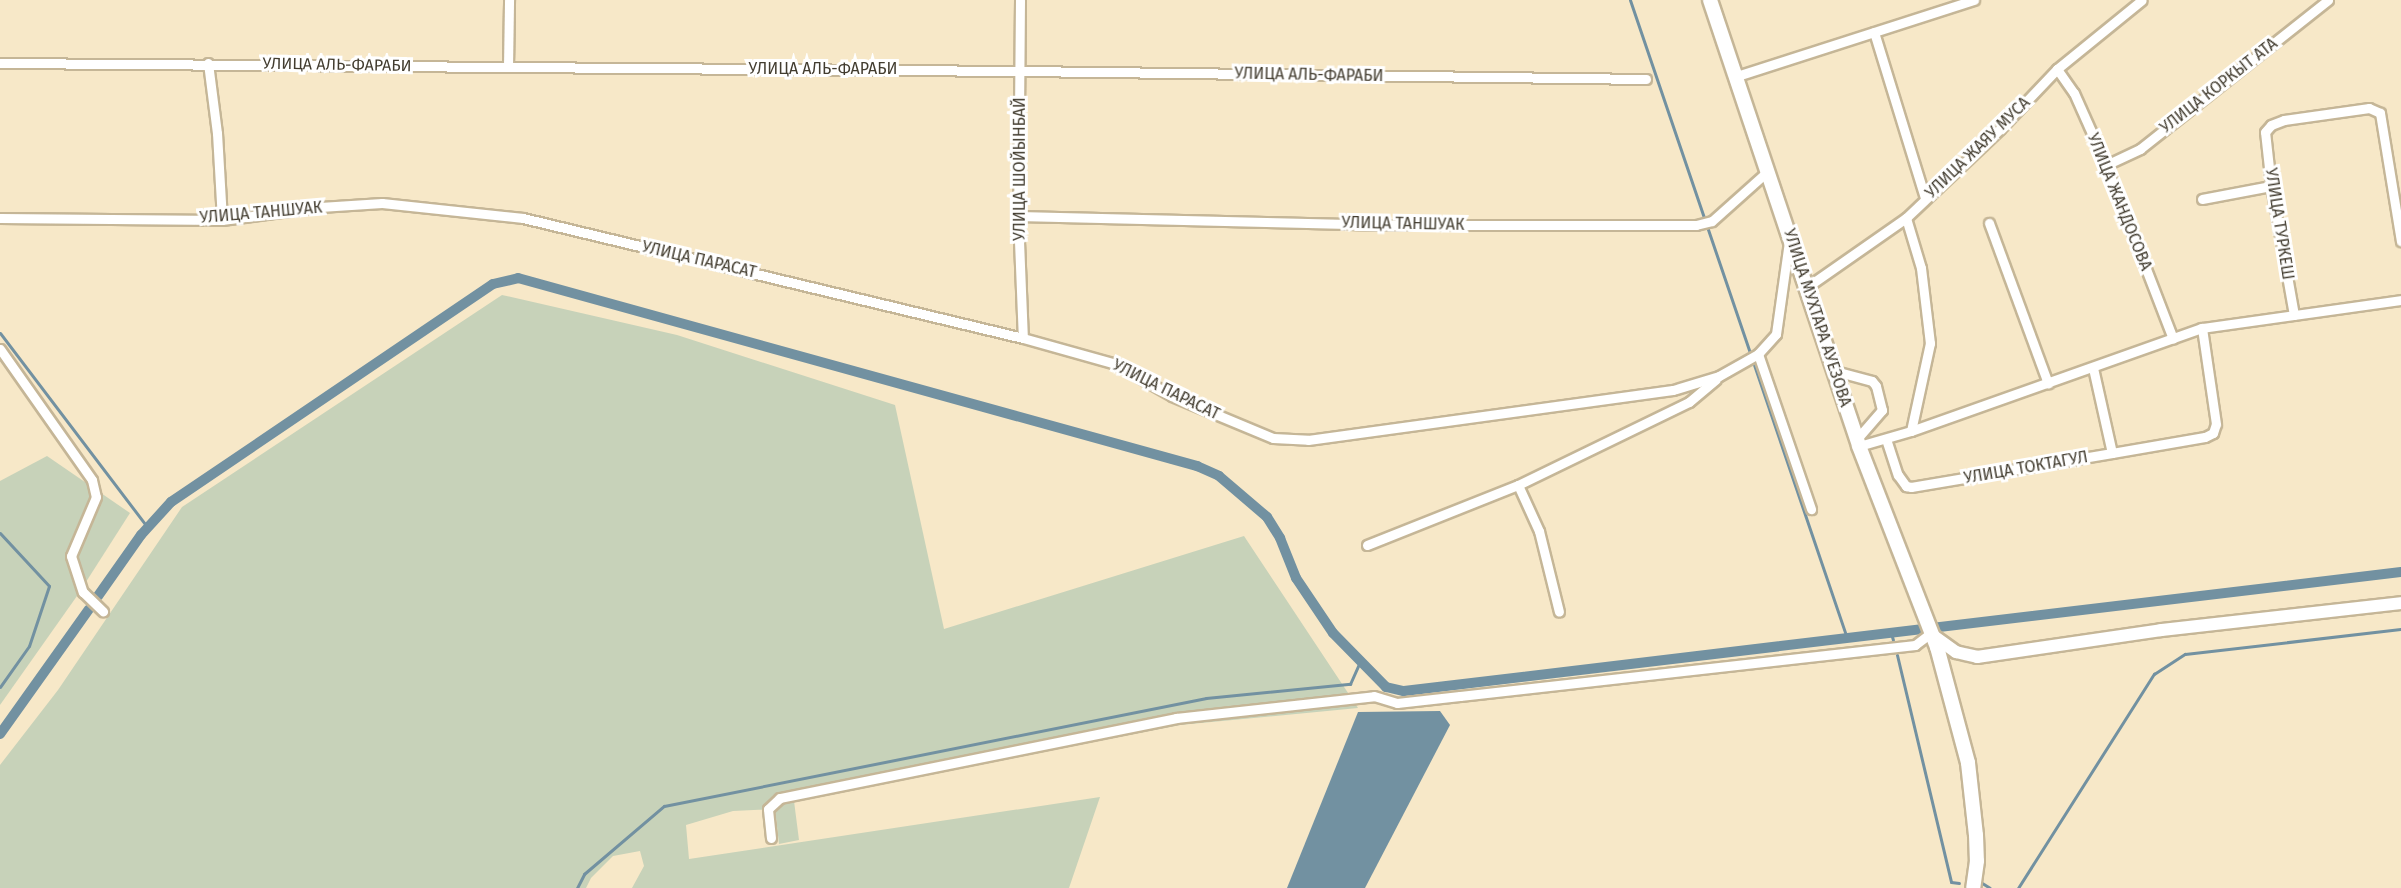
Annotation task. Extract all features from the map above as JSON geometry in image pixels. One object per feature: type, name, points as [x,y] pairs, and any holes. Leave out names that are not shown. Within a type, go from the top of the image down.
[{"type":"main road","name":"УЛИЦА МУХТАРА АУЕЗОВА","points":[[1710,0],[1858,443],[1931,633],[1968,763],[1976,835],[1977,861],[1973,888]]},
{"type":"main road","points":[[1931,633],[1956,652],[1977,657],[2161,630],[2401,603]]},
{"type":"street","points":[[508,67],[509,0]]},
{"type":"street","name":"УЛИЦА ШОЙЫНБАЙ","points":[[1020,0],[1018,216],[1023,338]]},
{"type":"street","points":[[1737,76],[1974,0]]},
{"type":"street","name":"УЛИЦА ЖАЯУ МУСА","points":[[1807,288],[1906,218],[2000,129],[2057,69],[2142,0]]},
{"type":"street","name":"УЛИЦА КОРКЫТ АТА","points":[[2106,165],[2139,149],[2328,0]]},
{"type":"street","points":[[1874,32],[1926,198]]},
{"type":"street","name":"УЛИЦА АЛЬ-ФАРАБИ","points":[[0,63],[208,63],[1646,79]]},
{"type":"street","points":[[208,63],[217,133],[222,220]]},
{"type":"street","name":"УЛИЦА ЖАНДОСОВА","points":[[2057,69],[2074,93],[2106,165],[2173,339]]},
{"type":"street","name":"УЛИЦА ТУРКЕШ","points":[[2294,315],[2271,186],[2265,132],[2271,124],[2284,120],[2368,108],[2376,110],[2383,119],[2401,241]]},
{"type":"street","name":"УЛИЦА ТАНШУАК","points":[[1018,216],[1390,225],[1706,222],[1768,171]]},
{"type":"street","points":[[2202,199],[2271,186]]},
{"type":"street","name":"УЛИЦА ТАНШУАК","points":[[0,218],[222,220],[320,207],[382,203],[486,213]]},
{"type":"street","name":"УЛИЦА ПАРАСАТ","points":[[486,213],[534,221],[1023,338],[1116,364],[1172,396],[1273,438],[1308,440],[1662,392],[1719,376],[1754,357],[1776,334],[1790,235]]},
{"type":"street","points":[[1906,218],[1921,268],[1930,344],[1911,431]]},
{"type":"street","points":[[1989,223],[2048,383]]},
{"type":"street","points":[[1858,443],[1886,439],[1911,431],[2202,328],[2401,300]]},
{"type":"street","points":[[2112,453],[2205,438],[2213,433],[2216,424],[2202,328]]},
{"type":"street","points":[[0,350],[92,480],[96,497],[71,556],[82,592],[103,611]]},
{"type":"street","points":[[1754,357],[1811,509]]},
{"type":"street","name":"УЛИЦА ТОКТАГУЛ","points":[[1886,439],[1898,475],[1906,486],[1911,487],[2112,453],[2093,368]]},
{"type":"street","points":[[1834,370],[1872,381],[1876,386],[1882,410],[1858,443]]},
{"type":"street","points":[[1367,545],[1518,485],[1689,402],[1719,376]]},
{"type":"street","points":[[1662,392],[1668,412]]},
{"type":"street","points":[[1518,485],[1539,531],[1559,612]]},
{"type":"street","points":[[771,838],[768,809],[780,798],[1176,718],[1374,696],[1397,704],[1915,645],[1931,633]]},
{"type":"green space","points":[[502,295],[677,335],[895,405],[944,629],[1244,536],[1358,708],[1180,725],[801,799],[794,801],[799,840],[779,844],[775,809],[733,811],[686,825],[689,859],[1100,797],[1069,888],[632,888],[644,866],[640,851],[613,856],[591,878],[586,888],[0,888],[0,765],[58,690],[182,507]]},
{"type":"green space","points":[[47,456],[130,513],[77,596],[0,705],[0,481]]},
{"type":"water","points":[[1440,711],[1450,725],[1365,888],[1287,888],[1358,712]]},
{"type":"waterway","points":[[1630,0],[1847,638]]},
{"type":"waterway","points":[[98,596],[141,535],[171,502],[493,284],[518,278],[1197,466],[1219,476],[1267,517],[1280,538],[1296,578],[1333,633],[1386,687],[1404,691],[2401,572]]},
{"type":"waterway","points":[[0,333],[148,528]]},
{"type":"waterway","points":[[0,533],[49,586],[29,646],[0,687]]},
{"type":"waterway","points":[[0,734],[89,609]]},
{"type":"waterway","points":[[2018,888],[2154,674],[2185,654],[2401,629]]},
{"type":"waterway","points":[[1891,633],[1893,640]]},
{"type":"waterway","points":[[1897,655],[1951,882],[1959,883]]},
{"type":"waterway","points":[[577,888],[584,874],[664,806],[1206,698],[1350,684],[1360,662]]},
{"type":"waterway","points":[[1982,883],[1990,888]]}]
